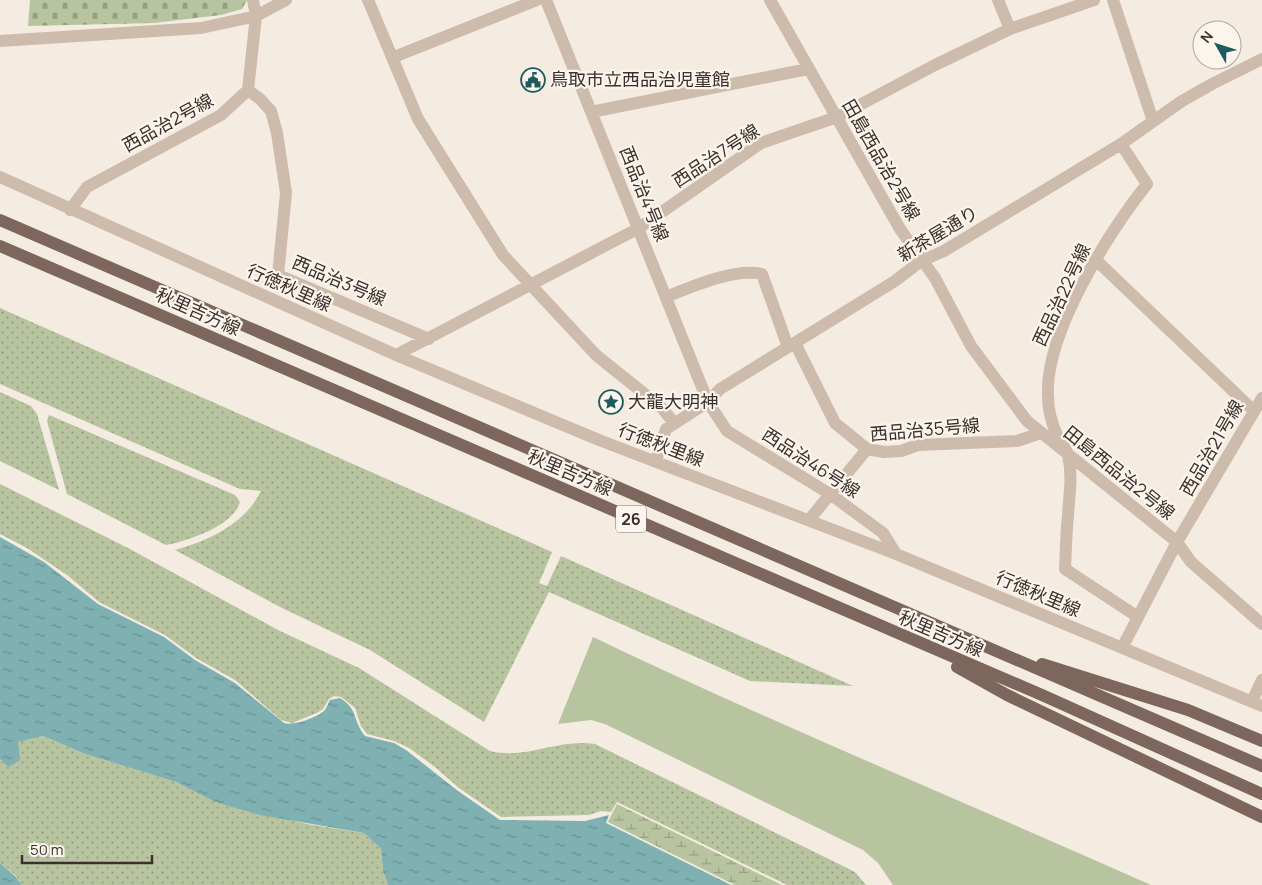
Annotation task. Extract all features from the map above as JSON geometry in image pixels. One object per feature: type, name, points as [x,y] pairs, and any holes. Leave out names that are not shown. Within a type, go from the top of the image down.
[{"type":"main road","name":"秋里吉方線","points":[[0,220],[1262,766]]},
{"type":"main road","name":"秋里吉方線","points":[[0,246],[1042,696],[1262,794]]},
{"type":"main road","points":[[901,636],[1007,694],[1262,817]]},
{"type":"main road","points":[[978,643],[1188,710],[1262,741]]},
{"type":"street","points":[[248,90],[256,16],[253,0]]},
{"type":"street","points":[[0,41],[201,28],[256,16],[286,0]]},
{"type":"street","points":[[368,0],[394,57],[418,118],[503,255],[596,355],[662,408],[674,423]]},
{"type":"street","points":[[394,57],[537,0]]},
{"type":"street","name":"西品治4号線","points":[[546,0],[708,402]]},
{"type":"street","name":"田島西品治2号線","points":[[770,0],[900,229],[921,261],[935,278],[971,346],[1027,421],[1177,542],[1191,562],[1262,624]]},
{"type":"street","points":[[998,0],[1010,29]]},
{"type":"street","name":"西品治7号線","points":[[396,355],[639,228],[762,143],[837,118],[935,65],[1010,29],[1094,0]]},
{"type":"street","points":[[1114,0],[1153,121]]},
{"type":"street","name":"新茶屋通り","points":[[656,461],[666,429],[708,402],[720,389],[895,281],[921,261],[944,251],[1121,144],[1153,121],[1212,84],[1262,60]]},
{"type":"street","points":[[591,112],[808,69]]},
{"type":"street","name":"西品治2号線","points":[[70,210],[87,188],[221,114],[248,90]]},
{"type":"street","name":"西品治3号線","points":[[248,90],[260,98],[271,111],[277,133],[286,193],[278,275],[429,338]]},
{"type":"street","name":"西品治22号線","points":[[1121,144],[1147,184],[1132,202],[1096,260],[1058,336],[1051,357],[1048,378],[1050,417],[1068,454],[1072,483],[1065,569],[1138,617]]},
{"type":"street","name":"行徳秋里線","points":[[0,176],[70,210],[396,355],[656,461],[896,554],[1257,703]]},
{"type":"street","points":[[1096,260],[1254,412]]},
{"type":"street","points":[[666,297],[715,280],[751,272],[762,274],[792,345],[836,423],[867,449]]},
{"type":"street","name":"西品治21号線","points":[[1122,648],[1177,542],[1262,398]]},
{"type":"street","name":"西品治46号線","points":[[708,402],[727,431],[830,494],[883,533],[896,554]]},
{"type":"street","name":"西品治35号線","points":[[809,520],[867,449],[884,452],[901,451],[918,445],[1017,441],[1041,432]]},
{"type":"street","points":[[1257,703],[1262,680]]},
{"type":"green space","points":[[30,0],[247,0],[242,9],[221,15],[154,23],[28,26]]},
{"type":"green space","points":[[0,308],[552,552],[539,583],[547,586],[561,556],[853,686],[750,681],[549,592],[484,722],[370,650],[280,607],[175,550],[200,542],[224,530],[245,513],[261,491],[240,489],[0,384]]},
{"type":"green space","points":[[0,392],[31,406],[37,414],[59,490],[0,461]]},
{"type":"green space","points":[[49,415],[235,495],[240,502],[236,511],[209,531],[166,545],[67,494],[47,421]]},
{"type":"green space","points":[[0,484],[128,548],[280,631],[359,668],[490,751],[517,753],[568,744],[595,744],[855,872],[866,885],[787,885],[617,802],[611,812],[601,811],[589,815],[501,817],[459,788],[409,748],[394,741],[367,734],[361,726],[355,708],[341,697],[334,696],[317,713],[292,723],[281,720],[235,680],[196,658],[165,635],[99,602],[67,575],[27,548],[0,534]]},
{"type":"green space","points":[[593,637],[801,732],[1151,885],[893,885],[878,863],[863,850],[605,724],[591,720],[558,724]]},
{"type":"green space","points":[[43,736],[85,754],[176,782],[215,802],[307,824],[364,833],[381,849],[383,871],[388,885],[22,885],[15,875],[0,863],[0,759],[8,767],[17,742]]},
{"type":"green space","points":[[617,804],[782,885],[735,885],[608,822]]},
{"type":"water","points":[[0,537],[44,562],[98,604],[164,637],[195,660],[235,683],[284,723],[304,721],[316,716],[324,711],[330,700],[340,698],[353,711],[358,725],[365,736],[394,743],[406,750],[458,791],[500,820],[585,821],[609,815],[606,823],[731,885],[388,885],[383,871],[381,849],[364,833],[260,815],[215,802],[176,782],[85,754],[43,736],[18,742],[20,760],[8,767],[0,759]]},
{"type":"water","points":[[0,863],[15,876],[22,885],[0,885]]},
{"type":"place","name":"鳥取市立西品治児童館","points":[[533,80]]},
{"type":"place","name":"大龍大明神","points":[[611,402]]}]
